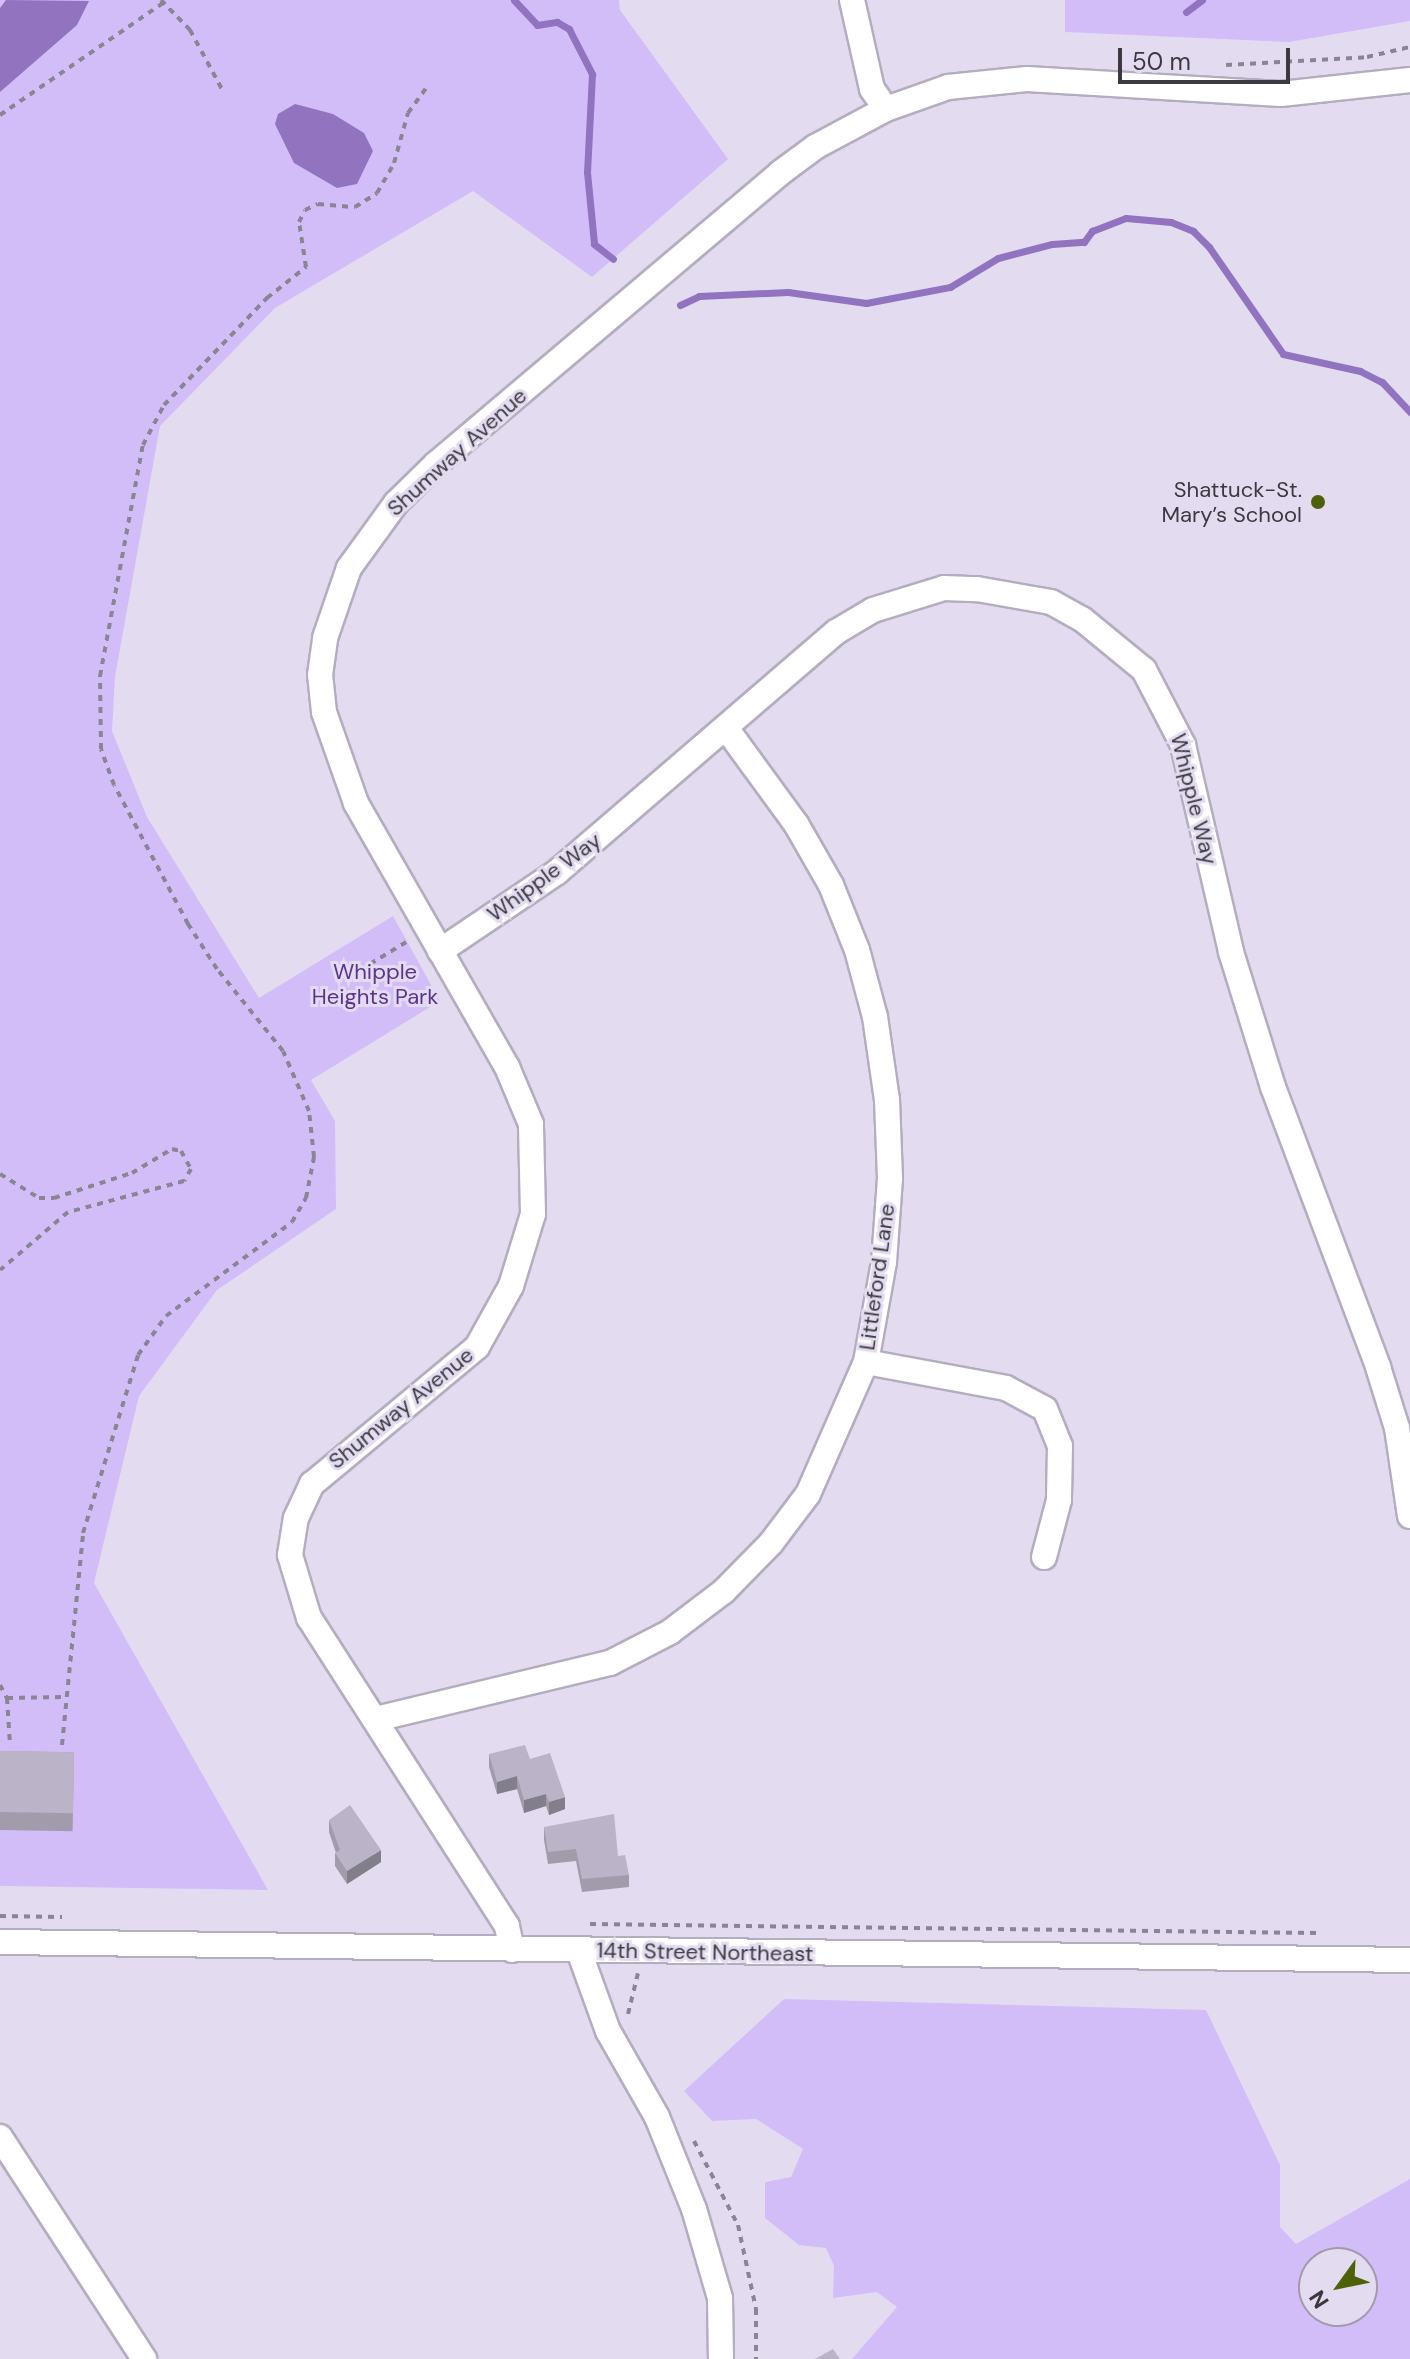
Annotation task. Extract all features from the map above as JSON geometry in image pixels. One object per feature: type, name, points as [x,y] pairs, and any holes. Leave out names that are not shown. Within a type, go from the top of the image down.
[{"type":"street","points":[[852,0],[872,89],[886,109]]},
{"type":"street","name":"Shumway Avenue","points":[[512,1950],[507,1926],[309,1618],[290,1555],[296,1518],[312,1484],[477,1347],[511,1286],[533,1214],[531,1124],[507,1067],[356,803],[324,712],[320,675],[325,638],[349,568],[396,503],[456,447],[780,173],[815,147],[886,109],[948,87],[1027,79],[1281,94],[1410,80]]},
{"type":"street","name":"Whipple Way","points":[[440,951],[557,872],[836,632],[906,596],[944,588],[1021,593],[1051,602],[1118,644],[1144,670],[1183,745],[1231,952],[1273,1087],[1378,1367],[1397,1428],[1410,1516]]},
{"type":"street","name":"Littleford Lane","points":[[376,1719],[610,1663],[670,1632],[724,1591],[771,1543],[808,1494],[866,1362],[884,1262],[890,1178],[887,1100],[875,1017],[857,950],[831,885],[796,824],[726,728]]},
{"type":"street","points":[[866,1362],[1006,1388],[1045,1409],[1055,1428],[1060,1460],[1059,1500],[1044,1557]]},
{"type":"street","name":"14th Street Northeast","points":[[0,1942],[1410,1960]]},
{"type":"street","points":[[579,1951],[608,2031],[657,2117],[694,2209],[720,2298],[721,2359]]},
{"type":"street","points":[[0,2137],[144,2359]]},
{"type":"path","points":[[0,115],[162,1],[190,30],[223,91]]},
{"type":"path","points":[[62,1745],[63,1697],[83,1533],[138,1355],[166,1316],[292,1222],[313,1177],[309,1111],[283,1051],[196,936],[114,785],[101,749],[100,676],[143,445],[164,405],[267,298],[306,267],[299,222],[305,210],[318,204],[355,207],[377,193],[394,163],[408,113],[428,85]]},
{"type":"path","points":[[0,1174],[39,1198],[54,1198],[132,1173],[172,1149],[181,1151],[191,1169],[184,1181],[68,1212],[0,1270]]},
{"type":"path","points":[[0,1685],[7,1698],[10,1745]]},
{"type":"path","points":[[7,1698],[63,1697]]},
{"type":"path","points":[[578,1924],[1334,1933]]},
{"type":"green space","name":"Whipple Heights Park","points":[[0,0],[619,0],[620,10],[728,159],[592,277],[473,191],[275,308],[160,426],[115,677],[112,731],[147,817],[259,998],[393,916],[440,1001],[311,1080],[335,1121],[336,1209],[217,1290],[139,1396],[94,1583],[268,1890],[0,1886]]},
{"type":"green space","points":[[1065,0],[1410,0],[1410,21],[1289,42],[1065,32]]},
{"type":"green space","points":[[784,1999],[1206,2010],[1280,2165],[1280,2227],[1296,2244],[1410,2179],[1410,2359],[852,2359],[897,2307],[877,2292],[833,2298],[834,2266],[826,2248],[799,2245],[765,2218],[765,2182],[791,2177],[803,2149],[756,2119],[712,2121],[684,2091]]},
{"type":"shaded area","points":[[6,0],[89,1],[77,25],[0,92],[0,8]]},
{"type":"shaded area","points":[[295,104],[333,114],[364,133],[373,151],[357,184],[337,188],[294,163],[275,124],[278,114]]},
{"type":"building","points":[[525,1745],[530,1759],[550,1753],[565,1797],[549,1802],[546,1794],[524,1800],[517,1776],[497,1782],[489,1754]]},
{"type":"building","points":[[0,1751],[74,1752],[73,1813],[0,1812]]},
{"type":"building","points":[[350,1805],[381,1850],[347,1871],[335,1853],[340,1850],[329,1820]]},
{"type":"building","points":[[614,1814],[618,1856],[625,1855],[629,1875],[582,1879],[576,1849],[548,1852],[544,1827]]},
{"type":"building","points":[[833,2349],[840,2359],[815,2359]]},
{"type":"waterway","points":[[514,0],[537,25],[557,22],[569,29],[592,74],[587,172],[594,244],[613,259]]},
{"type":"waterway","points":[[1186,12],[1202,0]]},
{"type":"waterway","points":[[680,305],[699,296],[788,292],[866,303],[950,287],[998,258],[1052,244],[1084,242],[1092,231],[1126,218],[1171,222],[1193,231],[1209,247],[1283,354],[1360,371],[1382,382],[1410,412]]},
{"type":"place","name":"Shattuck-St. Mary’s School","points":[[1318,502]]}]
